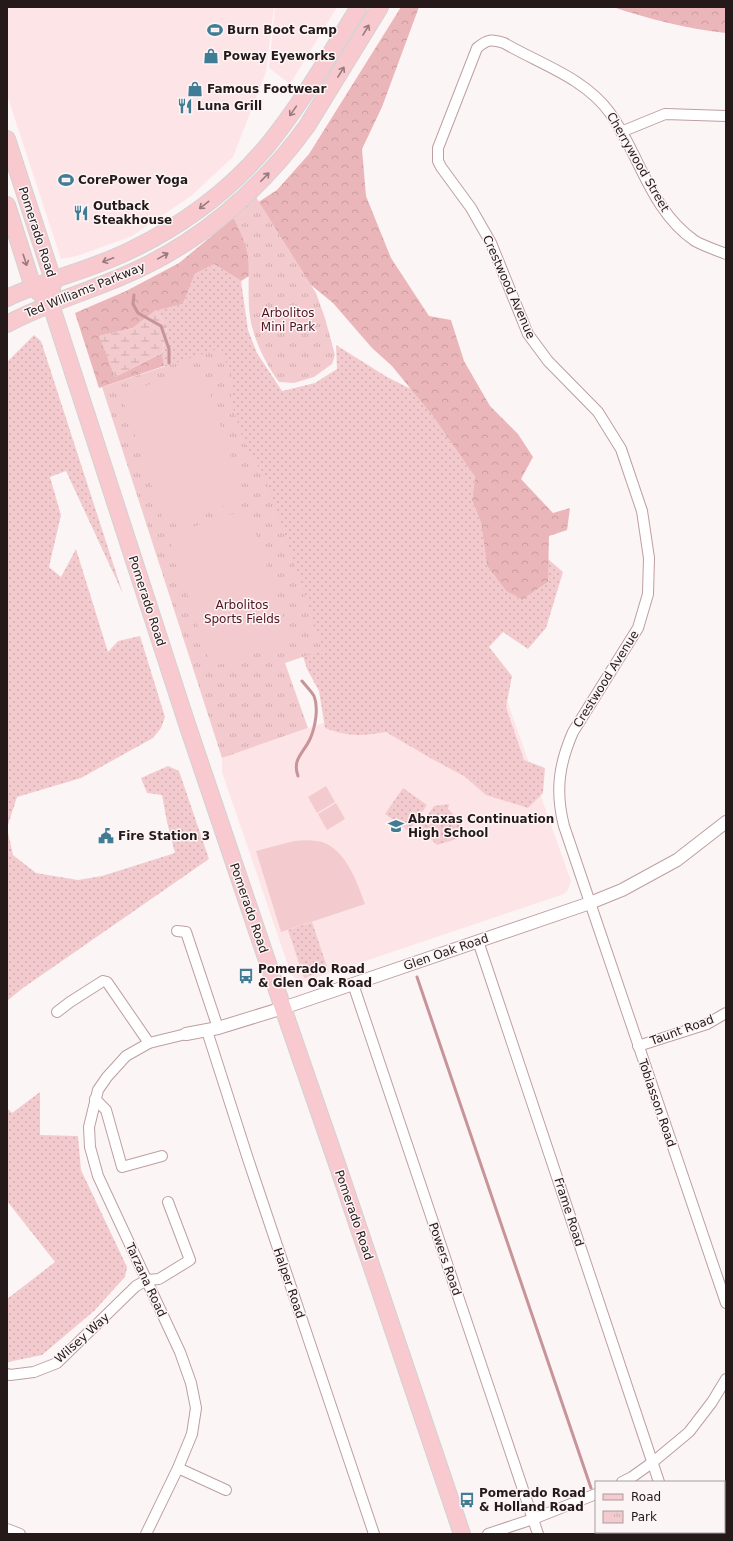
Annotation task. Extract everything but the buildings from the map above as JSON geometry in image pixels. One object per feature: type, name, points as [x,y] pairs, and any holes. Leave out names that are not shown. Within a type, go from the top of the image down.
[{"type":"main road","name":"Ted Williams Parkway","points":[[7,298],[33,287],[112,259],[156,238],[202,207],[231,183],[262,152],[310,86],[359,7]]},
{"type":"main road","name":"Ted Williams Parkway","points":[[7,324],[50,303],[122,277],[153,261],[198,235],[244,198],[280,161],[307,126],[380,7]]},
{"type":"main road","name":"Pomerado Road","points":[[7,139],[54,280],[50,303],[187,724],[462,1534]]},
{"type":"main road","name":"Pomerado Road","points":[[7,205],[33,287],[50,303]]},
{"type":"street","name":"Cherrywood Street","points":[[486,41],[494,40],[504,43],[568,76],[592,93],[610,113],[659,204],[677,225],[696,241],[726,254]]},
{"type":"street","name":"Crestwood Avenue","points":[[486,41],[477,48],[438,148],[438,161],[445,175],[456,186],[471,208],[491,243],[528,334],[548,362],[598,412],[621,449],[642,511],[649,558],[648,594],[638,628],[573,732],[566,749],[559,780],[558,801],[561,816],[590,903]]},
{"type":"street","points":[[621,132],[665,114],[726,116]]},
{"type":"street","name":"Glen Oak Road","points":[[149,1043],[186,1034],[212,1030],[283,1008],[590,903],[622,890],[677,860],[726,822]]},
{"type":"street","name":"Tobiasson Road","points":[[590,903],[726,1303]]},
{"type":"street","name":"Halper Road","points":[[176,931],[186,932],[248,1159],[374,1534]]},
{"type":"street","name":"Frame Road","points":[[478,941],[659,1481]]},
{"type":"street","points":[[57,1012],[103,981],[108,982],[149,1043]]},
{"type":"street","name":"Powers Road","points":[[353,984],[538,1534]]},
{"type":"street","name":"Taunt Road","points":[[638,1046],[707,1024],[726,1013]]},
{"type":"street","name":"Tarzana Road","points":[[146,1534],[178,1468],[192,1434],[196,1408],[191,1383],[180,1352],[98,1176],[90,1147],[89,1127],[98,1090],[107,1077],[126,1056],[149,1043]]},
{"type":"street","points":[[95,1099],[106,1110],[122,1167],[162,1156]]},
{"type":"street","points":[[146,1280],[159,1279],[190,1260],[168,1202]]},
{"type":"street","name":"Wilsey Way","points":[[7,1374],[10,1375],[34,1372],[57,1363],[136,1286],[146,1280]]},
{"type":"street","points":[[624,1481],[653,1462],[689,1432],[712,1402],[726,1379]]},
{"type":"street","points":[[178,1468],[226,1490]]},
{"type":"street","points":[[488,1534],[533,1519],[595,1494]]},
{"type":"street","points":[[7,1529],[20,1534]]},
{"type":"shaded area","points":[[7,7],[274,7],[266,72],[233,157],[191,196],[132,236],[77,256],[61,259],[7,95]]},
{"type":"shaded area","points":[[275,7],[337,7],[290,84],[269,68]]},
{"type":"shaded area","name":"Abraxas Continuation High School","points":[[494,664],[571,881],[567,891],[564,894],[306,981],[296,980],[291,974],[222,772],[222,758]]},
{"type":"green space","points":[[401,7],[419,7],[382,107],[362,149],[366,196],[391,258],[429,316],[451,320],[464,361],[490,406],[518,434],[533,457],[521,479],[553,513],[570,508],[567,530],[549,536],[548,582],[522,600],[506,591],[487,566],[481,523],[472,500],[475,477],[432,415],[392,366],[372,348],[333,303],[300,276],[285,254],[241,281],[214,264],[195,274],[183,304],[155,311],[133,328],[100,336],[115,377],[162,353],[164,366],[99,388],[75,313],[126,291],[179,263],[231,220],[277,190],[309,154]]},
{"type":"green space","points":[[613,7],[726,7],[726,33],[669,23],[640,16]]},
{"type":"green space","name":"Arbolitos Mini Park","points":[[256,197],[316,293],[325,318],[335,355],[332,364],[314,377],[294,383],[279,382],[267,364],[255,337],[251,321],[248,257],[244,241],[233,217]]},
{"type":"green space","points":[[214,264],[241,281],[248,330],[257,353],[282,391],[315,383],[337,369],[336,345],[387,377],[411,389],[432,415],[475,477],[472,500],[481,523],[487,566],[506,591],[522,600],[548,582],[548,559],[563,572],[546,628],[528,649],[503,632],[489,647],[512,676],[506,707],[524,760],[545,768],[543,793],[528,808],[486,795],[464,776],[386,732],[355,735],[341,733],[325,728],[319,691],[307,669],[299,644],[176,371],[164,366],[162,353],[167,327],[155,311],[183,304],[195,274]]},
{"type":"green space","points":[[155,311],[167,327],[162,353],[115,377],[99,336],[133,328]]},
{"type":"green space","points":[[34,335],[41,341],[123,594],[66,471],[50,477],[61,515],[49,567],[61,577],[76,549],[108,652],[118,641],[140,636],[165,717],[161,728],[153,738],[81,778],[17,797],[7,828],[7,362]]},
{"type":"green space","name":"Arbolitos Sports Fields","points":[[221,348],[231,376],[231,402],[247,451],[264,474],[323,650],[285,663],[308,728],[222,758],[102,387]]},
{"type":"green space","points":[[201,367],[245,499],[165,526],[121,394]]},
{"type":"green space","points":[[248,509],[291,641],[211,667],[168,535]]},
{"type":"green space","points":[[168,766],[179,771],[209,859],[23,988],[7,1001],[7,828],[13,855],[36,873],[78,880],[102,876],[175,853],[162,795],[147,793],[141,778]]},
{"type":"green space","points":[[326,786],[335,802],[317,813],[308,797]]},
{"type":"green space","points":[[403,788],[427,805],[409,831],[385,814]]},
{"type":"green space","points":[[336,803],[345,819],[327,830],[318,814]]},
{"type":"green space","points":[[449,804],[448,809],[456,817],[461,818],[460,838],[437,845],[419,827],[434,806]]},
{"type":"green space","points":[[308,840],[322,842],[338,852],[350,868],[365,904],[281,932],[256,851],[294,841]]},
{"type":"green space","points":[[312,922],[328,970],[304,978],[288,930]]},
{"type":"green space","points":[[40,1092],[40,1135],[78,1136],[81,1170],[127,1267],[125,1277],[94,1311],[42,1355],[7,1362],[7,1299],[55,1262],[7,1201],[7,1108],[12,1113]]},
{"type":"waterway","points":[[134,295],[133,304],[138,313],[161,326],[169,349],[169,363]]},
{"type":"waterway","points":[[298,776],[296,765],[297,761],[312,734],[316,712],[314,696],[302,681]]},
{"type":"waterway","points":[[417,977],[591,1488]]},
{"type":"place","name":"Burn Boot Camp","points":[[215,30]]},
{"type":"place","name":"Poway Eyeworks","points":[[211,56]]},
{"type":"place","name":"Famous Footwear","points":[[195,89]]},
{"type":"place","name":"Luna Grill","points":[[185,106]]},
{"type":"place","name":"CorePower Yoga","points":[[66,180]]},
{"type":"place","name":"Outback Steakhouse","points":[[81,213]]},
{"type":"place","name":"Abraxas Continuation High School","points":[[396,826]]},
{"type":"place","name":"Fire Station 3","points":[[106,836]]},
{"type":"place","name":"Pomerado Road & Glen Oak Road","points":[[246,976]]},
{"type":"place","name":"Pomerado Road & Holland Road","points":[[467,1500]]}]
